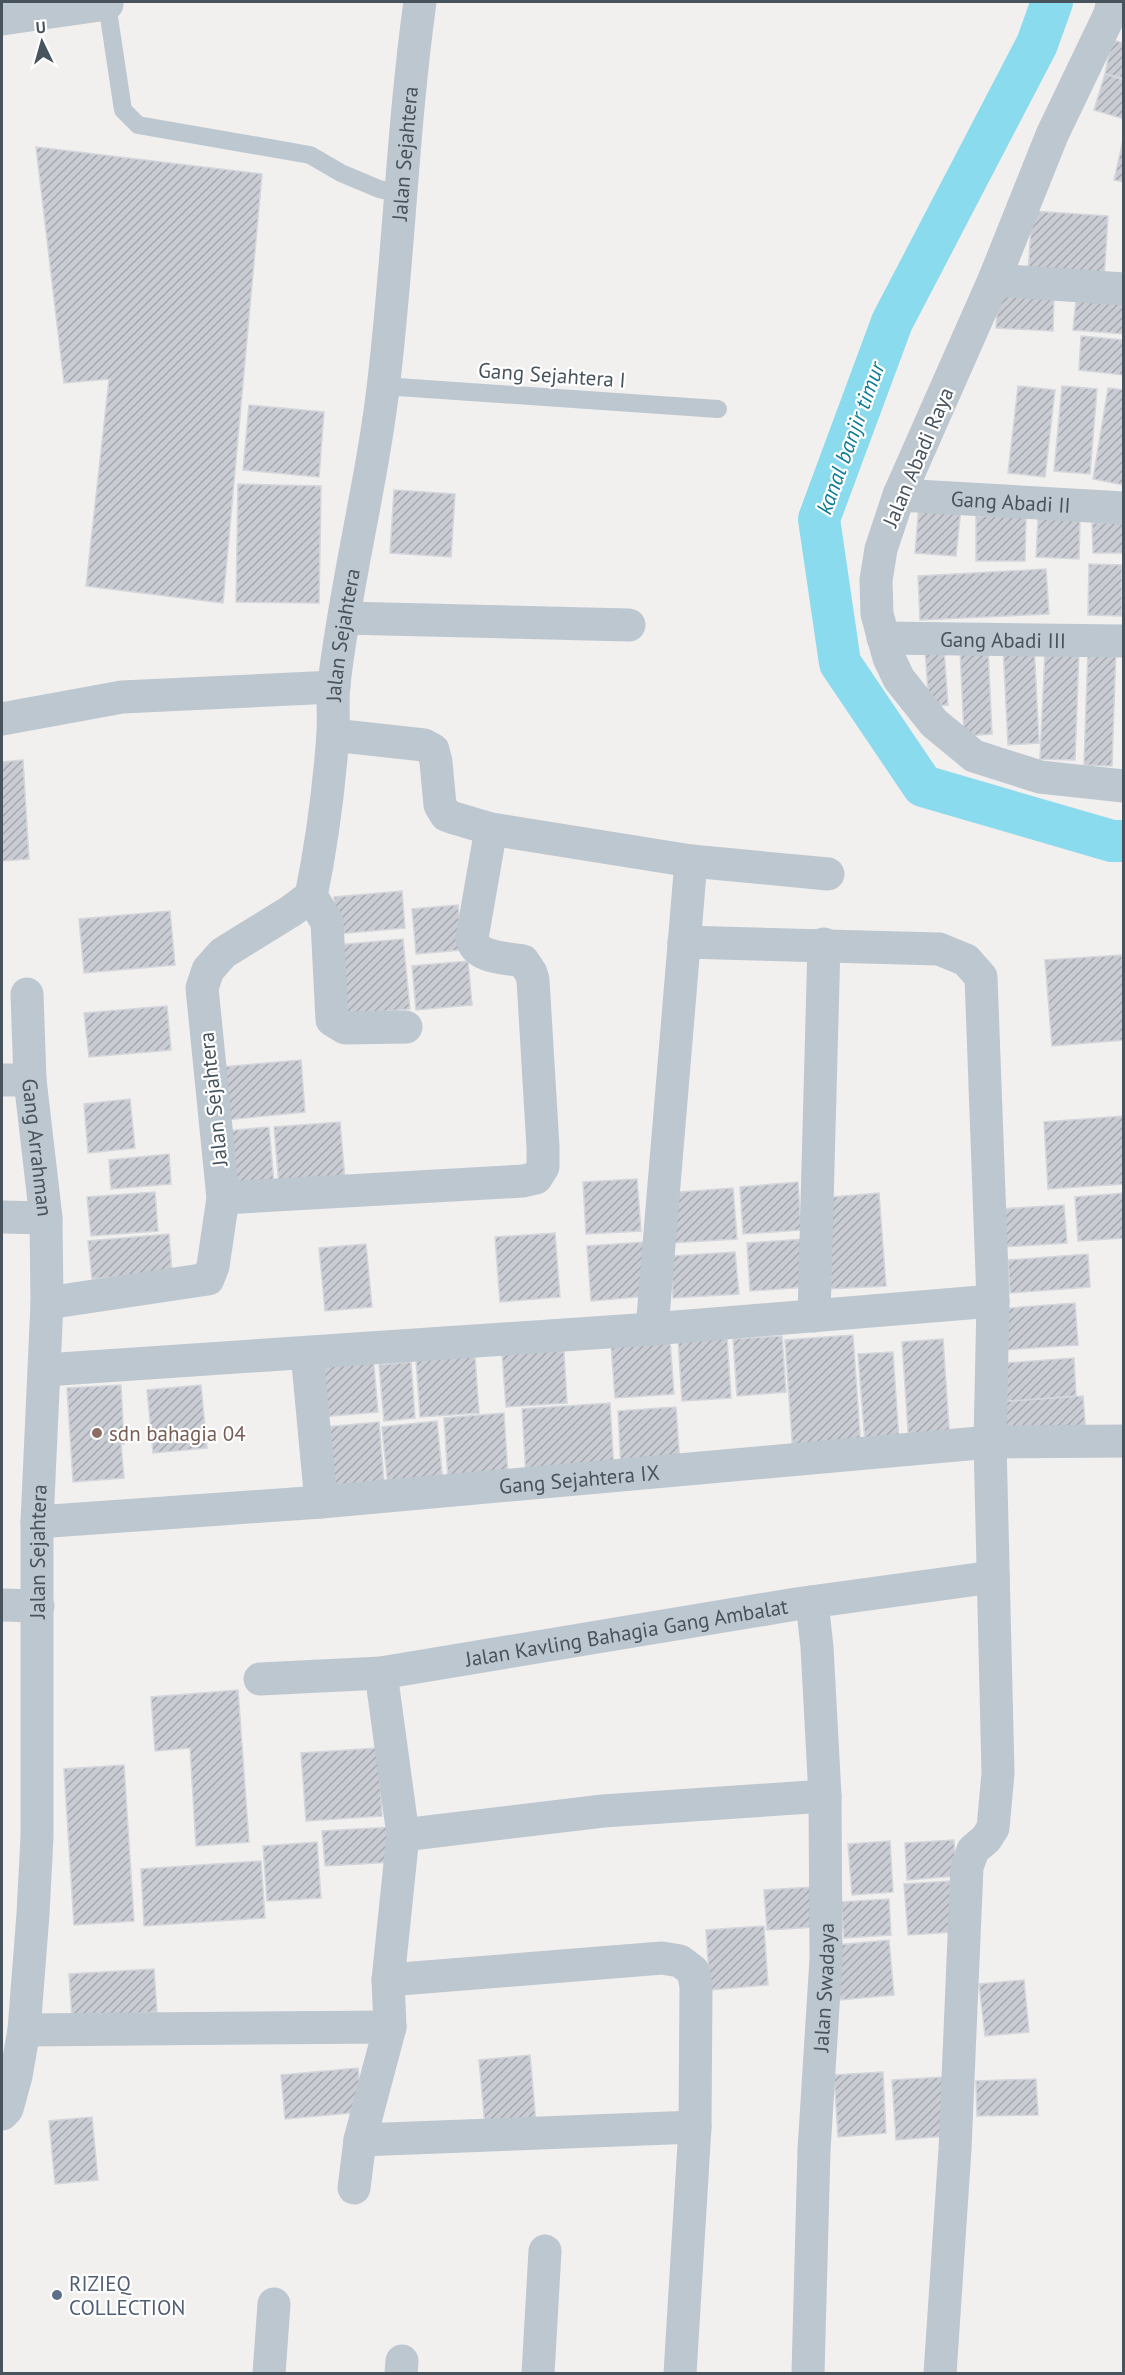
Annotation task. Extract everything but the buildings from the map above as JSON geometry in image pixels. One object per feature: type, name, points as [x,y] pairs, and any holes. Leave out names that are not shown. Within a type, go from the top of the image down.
[{"type":"street","name":"Jalan Sejahtera","points":[[2,2114],[7,2109],[16,2076],[24,2030],[37,1837],[37,1522],[47,1303],[208,1279],[213,1266],[223,1198],[202,988],[208,970],[223,953],[311,896],[318,864],[333,735],[334,687],[344,618],[370,482],[383,386],[409,80],[420,2]]},
{"type":"street","name":"Jalan Abadi Raya","points":[[1113,2],[1052,135],[994,280],[899,495],[881,549],[876,580],[877,614],[889,658],[905,686],[934,723],[974,756],[1040,777],[1124,786]]},
{"type":"street","points":[[2,19],[107,3]]},
{"type":"street","points":[[994,280],[1124,289]]},
{"type":"street","name":"Gang Abadi II","points":[[899,495],[1124,508]]},
{"type":"street","points":[[344,618],[629,625]]},
{"type":"street","name":"Gang Abadi III","points":[[883,638],[1124,641]]},
{"type":"street","points":[[2,719],[122,697],[334,687]]},
{"type":"street","points":[[333,735],[424,745],[433,750],[440,805],[446,815],[491,829],[691,861],[828,874]]},
{"type":"street","points":[[223,1198],[523,1181],[536,1178],[543,1167],[543,1147],[533,980],[523,961],[481,952],[473,945],[472,938],[491,829]]},
{"type":"street","points":[[652,1329],[691,861]]},
{"type":"street","points":[[311,896],[327,922],[332,1020],[345,1028],[406,1027]]},
{"type":"street","points":[[684,942],[824,944],[939,949],[966,960],[981,977],[993,1300],[990,1442],[998,1773],[993,1828],[987,1839],[973,1850],[967,1867],[955,2149],[940,2373]]},
{"type":"street","points":[[814,1316],[824,944]]},
{"type":"street","name":"Gang Arrahman","points":[[27,994],[16,1080],[46,1218],[47,1303]]},
{"type":"street","points":[[2,1217],[46,1218]]},
{"type":"street","points":[[45,1370],[652,1329],[993,1300]]},
{"type":"street","points":[[307,1353],[321,1502]]},
{"type":"street","name":"Gang Sejahtera IX","points":[[37,1522],[321,1502],[990,1442],[1124,1440]]},
{"type":"street","name":"Jalan Kavling Bahagia Gang Ambalat","points":[[260,1679],[381,1673],[812,1602],[993,1577]]},
{"type":"street","name":"Jalan Swadaya","points":[[808,2373],[814,2150],[826,1959],[825,1796],[817,1647],[812,1602]]},
{"type":"street","points":[[2,1605],[38,1606]]},
{"type":"street","points":[[354,2188],[360,2140],[390,2027],[388,1980],[403,1835],[381,1673]]},
{"type":"street","points":[[403,1835],[603,1811],[825,1796]]},
{"type":"street","points":[[388,1980],[662,1958],[680,1961],[693,1971],[696,1986],[695,2127],[681,2373]]},
{"type":"street","points":[[24,2030],[390,2027]]},
{"type":"street","points":[[360,2140],[695,2127]]},
{"type":"street","points":[[538,2373],[545,2251]]},
{"type":"street","points":[[269,2373],[274,2304]]},
{"type":"lane","points":[[107,3],[123,110],[138,126],[310,155],[360,181],[400,194]]},
{"type":"lane","name":"Gang Sejahtera I","points":[[383,386],[718,409]]},
{"type":"waterway","name":"kanal banjir timur","points":[[1052,2],[1037,44],[892,322],[819,519],[840,663],[923,786],[1112,841],[1124,841]]},
{"type":"place","name":"sdn bahagia 04","points":[[97,1433]]},
{"type":"place","name":"RIZIEQ COLLECTION","points":[[57,2295]]}]
